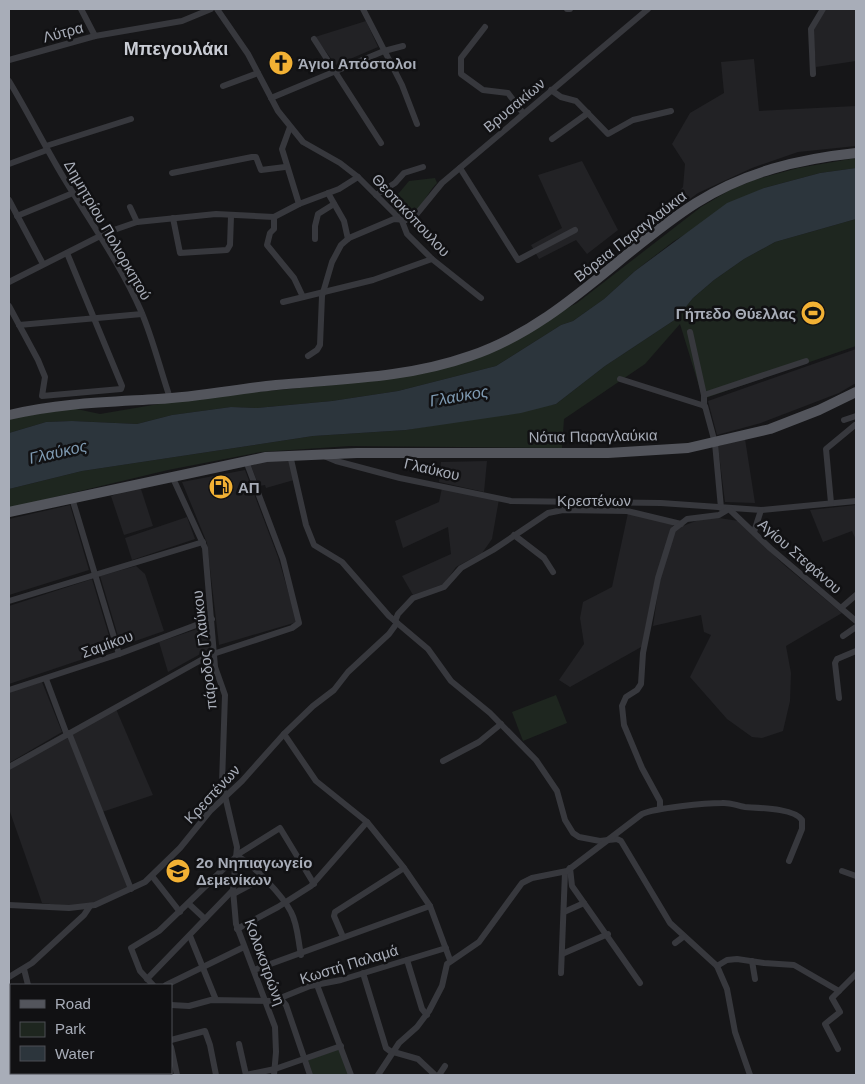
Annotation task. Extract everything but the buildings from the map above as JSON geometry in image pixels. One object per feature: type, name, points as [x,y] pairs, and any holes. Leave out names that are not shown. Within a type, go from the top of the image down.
[{"type":"main road","name":"Βόρεια Παραγλαύκια","points":[[9,415],[46,406],[170,398],[366,378],[411,371],[468,357],[517,336],[575,298],[680,214],[719,190],[771,168],[798,161],[856,153]]},
{"type":"main road","name":"Νότια Παραγλαύκια","points":[[321,454],[608,453],[675,450],[754,434],[796,420],[856,392]]},
{"type":"main road","name":"Γλαύκου","points":[[9,512],[246,461],[321,454]]},
{"type":"street","points":[[81,9],[95,36]]},
{"type":"street","name":"Λύτρα","points":[[9,60],[95,36],[176,22],[211,9]]},
{"type":"street","name":"Θεοτοκόπουλου","points":[[217,9],[242,46],[271,98],[290,127],[306,145],[340,163],[358,177],[400,219],[406,227],[407,234],[432,259],[480,298]]},
{"type":"street","points":[[364,9],[402,85],[417,124]]},
{"type":"street","name":"Βρυσακίων","points":[[348,239],[394,219],[406,220],[415,216],[436,188],[648,9]]},
{"type":"street","points":[[813,74],[811,29],[824,9]]},
{"type":"street","points":[[485,27],[461,58],[460,74],[483,90],[508,92],[523,113]]},
{"type":"street","points":[[314,39],[381,143]]},
{"type":"street","points":[[271,98],[384,51],[403,46]]},
{"type":"street","points":[[223,86],[258,73]]},
{"type":"street","name":"Δημητρίου Πολιορκητού","points":[[9,81],[73,193],[101,236],[142,314],[170,398]]},
{"type":"street","points":[[551,90],[560,98],[576,101],[608,134],[633,120],[671,111]]},
{"type":"street","points":[[552,139],[588,114]]},
{"type":"street","points":[[9,164],[47,148],[131,119]]},
{"type":"street","points":[[290,127],[282,148],[286,167],[299,204]]},
{"type":"street","points":[[172,173],[252,157],[256,158],[261,170],[286,167]]},
{"type":"street","points":[[376,195],[395,183],[404,173],[423,168]]},
{"type":"street","points":[[460,168],[518,260],[575,230]]},
{"type":"street","points":[[9,282],[101,236],[138,222],[216,214],[274,217],[299,204],[346,185],[358,177]]},
{"type":"street","points":[[17,216],[73,193]]},
{"type":"street","points":[[308,356],[318,349],[321,343],[323,294],[334,257],[341,245],[348,239],[344,221],[328,193]]},
{"type":"street","points":[[9,200],[43,264]]},
{"type":"street","points":[[316,239],[315,226],[318,214],[334,204]]},
{"type":"street","points":[[130,206],[138,222]]},
{"type":"street","points":[[173,218],[180,253],[227,250],[230,245],[231,216]]},
{"type":"street","points":[[274,217],[274,229],[270,233],[267,244],[294,278],[302,297]]},
{"type":"street","points":[[9,306],[38,360],[44,377],[42,396],[117,390],[122,386],[66,253]]},
{"type":"street","points":[[283,302],[323,294],[432,259]]},
{"type":"street","points":[[19,325],[93,316],[142,314]]},
{"type":"street","points":[[690,332],[704,395],[704,406],[715,443],[721,508]]},
{"type":"street","points":[[704,395],[806,361]]},
{"type":"street","points":[[620,379],[704,406]]},
{"type":"street","points":[[844,420],[856,416]]},
{"type":"street","points":[[831,503],[826,449],[855,425]]},
{"type":"street","name":"Γλαύκου","points":[[321,454],[336,461],[400,478],[511,500],[661,503],[761,510],[856,501]]},
{"type":"street","points":[[290,456],[306,525],[312,542],[342,562],[396,622],[430,651],[451,681],[486,709],[544,770],[558,794],[566,823],[573,833],[580,837],[617,839],[623,844],[668,921],[683,937],[717,966],[725,984],[735,1032],[750,1075]]},
{"type":"street","points":[[9,767],[215,652],[292,628],[299,623],[283,559],[246,461]]},
{"type":"street","name":"πάροδος Γλαύκου","points":[[172,476],[202,542],[216,667],[225,695],[222,770],[224,798]]},
{"type":"street","points":[[72,498],[119,654]]},
{"type":"street","points":[[660,809],[660,801],[642,768],[624,725],[621,708],[626,697],[637,690],[641,684],[643,653],[658,578],[673,530],[680,524],[696,517],[722,514],[729,509]]},
{"type":"street","name":"Αγίου Στεφάνου","points":[[729,509],[856,621]]},
{"type":"street","name":"Κρεστένων","points":[[9,905],[90,906],[131,889],[152,876],[284,734],[309,710],[334,690],[348,672],[389,634],[398,614],[410,600],[420,594],[444,587],[461,568],[493,550],[548,513],[564,510],[627,511],[680,524]]},
{"type":"street","points":[[754,532],[761,510]]},
{"type":"street","points":[[514,535],[544,558],[553,572]]},
{"type":"street","points":[[9,601],[95,573],[202,542]]},
{"type":"street","points":[[841,608],[856,595]]},
{"type":"street","name":"Σαμίκου","points":[[9,690],[119,654],[212,619]]},
{"type":"street","points":[[843,636],[856,627]]},
{"type":"street","points":[[839,698],[835,663],[837,659],[856,651]]},
{"type":"street","points":[[46,679],[131,889]]},
{"type":"street","points":[[443,761],[479,742],[501,724]]},
{"type":"street","points":[[284,734],[316,782],[367,822],[404,868],[430,906],[450,960]]},
{"type":"street","name":"Κολοκοτρώνη","points":[[224,798],[236,842],[237,856],[233,892],[237,929],[276,1032],[274,1072]]},
{"type":"street","points":[[378,1075],[393,1052],[427,1015],[442,986],[446,966],[450,960],[479,942],[522,883],[532,878],[568,870],[610,840],[639,816],[660,809],[722,803],[766,807],[797,814],[802,820],[802,829],[789,861]]},
{"type":"street","points":[[237,929],[285,903],[314,884],[367,822]]},
{"type":"street","points":[[152,984],[140,971],[131,948],[157,932],[189,904],[237,856],[280,828],[314,884]]},
{"type":"street","points":[[237,856],[247,862],[285,903],[294,921],[301,955]]},
{"type":"street","points":[[343,937],[334,916],[335,912],[404,868]]},
{"type":"street","points":[[568,870],[571,884],[608,934],[640,983]]},
{"type":"street","points":[[561,973],[568,870]]},
{"type":"street","points":[[842,871],[856,876]]},
{"type":"street","points":[[152,876],[180,912]]},
{"type":"street","points":[[147,979],[233,892],[263,878]]},
{"type":"street","points":[[564,912],[584,903]]},
{"type":"street","points":[[189,904],[205,919]]},
{"type":"street","points":[[9,977],[24,969],[84,914],[90,906]]},
{"type":"street","points":[[254,970],[301,955],[343,937],[430,906]]},
{"type":"street","points":[[562,954],[608,934]]},
{"type":"street","points":[[190,936],[216,1000]]},
{"type":"street","points":[[675,943],[683,937]]},
{"type":"street","points":[[168,984],[244,947]]},
{"type":"street","name":"Κωστή Παλαμά","points":[[172,1005],[189,1006],[216,1000],[265,1002],[446,948]]},
{"type":"street","points":[[717,966],[733,959],[798,966],[839,990]]},
{"type":"street","points":[[407,960],[422,1009],[427,1015]]},
{"type":"street","points":[[752,961],[754,979]]},
{"type":"street","points":[[24,969],[28,984]]},
{"type":"street","points":[[363,973],[384,1043],[388,1050],[418,1059],[435,1075]]},
{"type":"street","points":[[838,1049],[825,1023],[840,1012],[832,998],[839,990],[853,982],[856,974]]},
{"type":"street","points":[[317,985],[352,1075]]},
{"type":"street","points":[[280,998],[286,1005],[310,1075]]},
{"type":"street","points":[[172,1040],[205,1031],[210,1044],[216,1075]]},
{"type":"street","points":[[240,1044],[246,1075],[274,1072],[341,1046]]},
{"type":"street","points":[[172,1052],[176,1075]]},
{"type":"street","points":[[439,1075],[445,1066]]},
{"type":"shaded area","points":[[826,9],[856,9],[856,61],[816,67],[813,30]]},
{"type":"shaded area","points":[[366,21],[378,47],[336,65],[315,37]]},
{"type":"shaded area","points":[[754,59],[759,111],[856,106],[856,146],[798,152],[752,168],[698,193],[675,210],[669,202],[683,187],[685,164],[672,144],[690,113],[724,93],[721,62]]},
{"type":"shaded area","points":[[582,161],[618,230],[587,254],[576,240],[539,259],[531,245],[562,228],[538,175]]},
{"type":"shaded area","points":[[856,349],[856,383],[839,393],[761,423],[717,435],[708,401]]},
{"type":"shaded area","points":[[745,439],[755,503],[725,502],[718,446]]},
{"type":"shaded area","points":[[288,456],[294,480],[266,488],[265,485],[259,486],[249,461]]},
{"type":"shaded area","points":[[487,461],[484,492],[439,482],[441,462]]},
{"type":"shaded area","points":[[245,470],[278,557],[297,622],[219,645],[207,543],[182,482]]},
{"type":"shaded area","points":[[140,486],[153,526],[124,535],[111,496]]},
{"type":"shaded area","points":[[442,488],[499,499],[492,539],[482,553],[456,567],[444,584],[413,595],[402,576],[451,554],[448,527],[403,548],[395,521],[439,502]]},
{"type":"shaded area","points":[[70,505],[89,570],[9,595],[9,519]]},
{"type":"shaded area","points":[[856,505],[856,540],[852,531],[823,542],[810,510]]},
{"type":"shaded area","points":[[628,513],[674,523],[668,539],[643,646],[570,687],[559,680],[584,644],[580,618],[583,602],[612,587]]},
{"type":"shaded area","points":[[187,517],[195,539],[132,560],[125,538]]},
{"type":"shaded area","points":[[712,517],[739,521],[783,564],[842,613],[786,646],[791,673],[790,701],[783,731],[762,738],[752,737],[727,719],[690,677],[711,635],[704,632],[701,615],[653,626],[660,578],[675,529]]},
{"type":"shaded area","points":[[136,566],[145,574],[164,631],[121,646],[100,576]]},
{"type":"shaded area","points":[[92,579],[113,649],[9,684],[9,606]]},
{"type":"shaded area","points":[[209,625],[211,648],[168,672],[159,642]]},
{"type":"shaded area","points":[[42,682],[62,732],[9,763],[9,692]]},
{"type":"shaded area","points":[[116,709],[153,795],[102,812],[71,734]]},
{"type":"shaded area","points":[[68,735],[128,889],[97,904],[65,906],[42,903],[9,809],[9,770]]},
{"type":"green space","points":[[856,158],[856,168],[820,173],[764,188],[674,241],[635,271],[604,299],[573,321],[561,325],[496,366],[398,391],[332,401],[257,408],[231,407],[172,415],[137,424],[72,421],[46,422],[9,433],[9,419],[72,408],[100,414],[194,398],[352,383],[481,354],[577,303],[701,207],[730,190],[754,180],[798,168]]},
{"type":"green space","points":[[435,178],[437,183],[420,206],[407,217],[401,216],[388,201],[399,193],[409,181]]},
{"type":"green space","points":[[856,219],[856,346],[703,399],[680,324],[645,364],[564,419],[562,448],[350,446],[261,452],[168,470],[9,508],[9,489],[82,471],[313,436],[406,430],[556,404],[605,366],[676,319],[693,298],[714,280],[744,259],[775,242]]},
{"type":"green space","points":[[556,695],[567,723],[523,741],[512,712]]},
{"type":"green space","points":[[340,1049],[349,1075],[313,1075],[308,1060]]},
{"type":"water","name":"Γλαύκος","points":[[856,168],[856,219],[775,242],[744,259],[714,280],[693,298],[676,319],[605,366],[556,404],[521,413],[406,430],[313,436],[82,471],[9,489],[9,433],[46,422],[72,421],[137,424],[172,415],[231,407],[257,408],[332,401],[398,391],[496,366],[561,325],[573,321],[604,299],[635,271],[727,203],[764,188],[820,173]]},
{"type":"place","name":"Άγιοι Απόστολοι","points":[[281,63]]},
{"type":"place","name":"Γήπεδο Θύελλας","points":[[813,313]]},
{"type":"place","name":"ΑΠ","points":[[221,487]]},
{"type":"place","name":"2ο Νηπιαγωγείο Δεμενίκων","points":[[178,871]]},
{"type":"district","name":"Μπεγουλάκι","points":[[176,49]]}]
